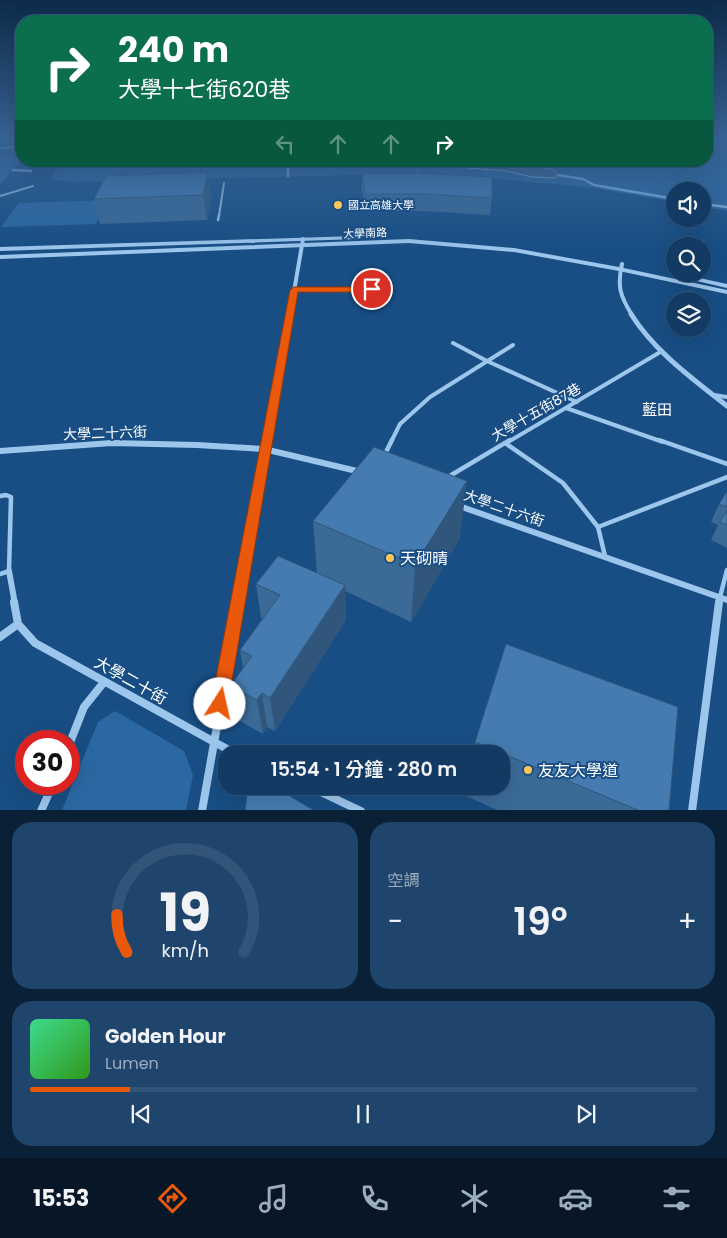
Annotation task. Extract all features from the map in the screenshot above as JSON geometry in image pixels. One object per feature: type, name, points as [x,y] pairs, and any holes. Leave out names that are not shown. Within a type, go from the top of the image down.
[{"type":"street","name":"大學南路","points":[[0,249],[409,241],[514,250],[727,286]]},
{"type":"street","name":"大學南路","points":[[0,257],[302,242]]},
{"type":"street","points":[[202,810],[264,449],[302,242]]},
{"type":"street","name":"大學南路","points":[[621,267],[727,292]]},
{"type":"street","points":[[621,267],[620,289],[626,308],[662,352],[727,406]]},
{"type":"street","name":"大學二十六街","points":[[0,451],[112,444],[197,445],[264,449],[365,473]]},
{"type":"street","name":"大學二十六街","points":[[449,502],[723,599]]},
{"type":"street","points":[[0,637],[18,624],[9,572]]},
{"type":"street","points":[[692,810],[723,599]]},
{"type":"street","name":"大學二十街","points":[[18,624],[35,643],[218,745]]},
{"type":"street","points":[[75,730],[84,707],[104,682]]},
{"type":"street","points":[[42,810],[48,795]]},
{"type":"street","points":[[328,795],[361,810]]},
{"type":"lane","points":[[218,220],[224,183]]},
{"type":"lane","points":[[0,196],[33,186]]},
{"type":"lane","points":[[294,290],[372,289]]},
{"type":"lane","points":[[453,343],[487,362],[577,402]]},
{"type":"lane","points":[[383,458],[400,424],[430,397],[513,346]]},
{"type":"lane","name":"大學十五街87巷","points":[[446,478],[662,352]]},
{"type":"lane","points":[[714,395],[727,397]]},
{"type":"lane","points":[[566,408],[727,464]]},
{"type":"lane","points":[[505,443],[563,483],[598,527],[605,556]]},
{"type":"lane","points":[[598,527],[727,477]]},
{"type":"lane","points":[[0,496],[12,497],[9,572],[0,574]]},
{"type":"lane","points":[[723,599],[727,570]]},
{"type":"shaded area","points":[[0,176],[8,176],[0,185]]},
{"type":"shaded area","points":[[52,176],[322,176],[69,182],[50,179]]},
{"type":"shaded area","points":[[465,176],[727,176],[727,211],[711,208],[711,182],[666,182],[666,200],[594,188]]},
{"type":"shaded area","points":[[527,176],[557,176],[556,178]]},
{"type":"shaded area","points":[[109,200],[96,224],[1,227],[19,203]]},
{"type":"shaded area","points":[[115,711],[184,751],[193,775],[186,810],[62,810],[68,795],[80,795],[80,766],[98,722]]},
{"type":"building","points":[[106,176],[207,176],[203,195],[94,199]]},
{"type":"building","points":[[362,176],[492,177],[492,198],[425,194],[365,194]]},
{"type":"building","points":[[374,447],[467,481],[415,565],[313,521]]},
{"type":"building","points":[[727,491],[727,507],[719,504]]},
{"type":"building","points":[[727,510],[727,525],[720,522]]},
{"type":"building","points":[[278,556],[345,585],[270,698],[262,693],[257,700],[230,686],[252,656],[240,650],[280,595],[256,584]]},
{"type":"building","points":[[506,644],[678,707],[669,810],[638,810],[510,757],[510,745],[482,745],[475,742]]},
{"type":"building","points":[[247,795],[288,795],[313,810],[245,810]]},
{"type":"waterway","points":[[563,176],[583,179],[594,185],[666,197]]},
{"type":"waterway","points":[[711,205],[727,207]]},
{"type":"place","name":"國立高雄大學","points":[[338,205]]},
{"type":"place","name":"天砌晴","points":[[390,558]]},
{"type":"place","name":"友友大學道","points":[[528,770]]},
{"type":"district","name":"藍田","points":[[657,410]]},
{"type":"route","points":[[220,704],[264,449],[294,290],[372,289]]}]
